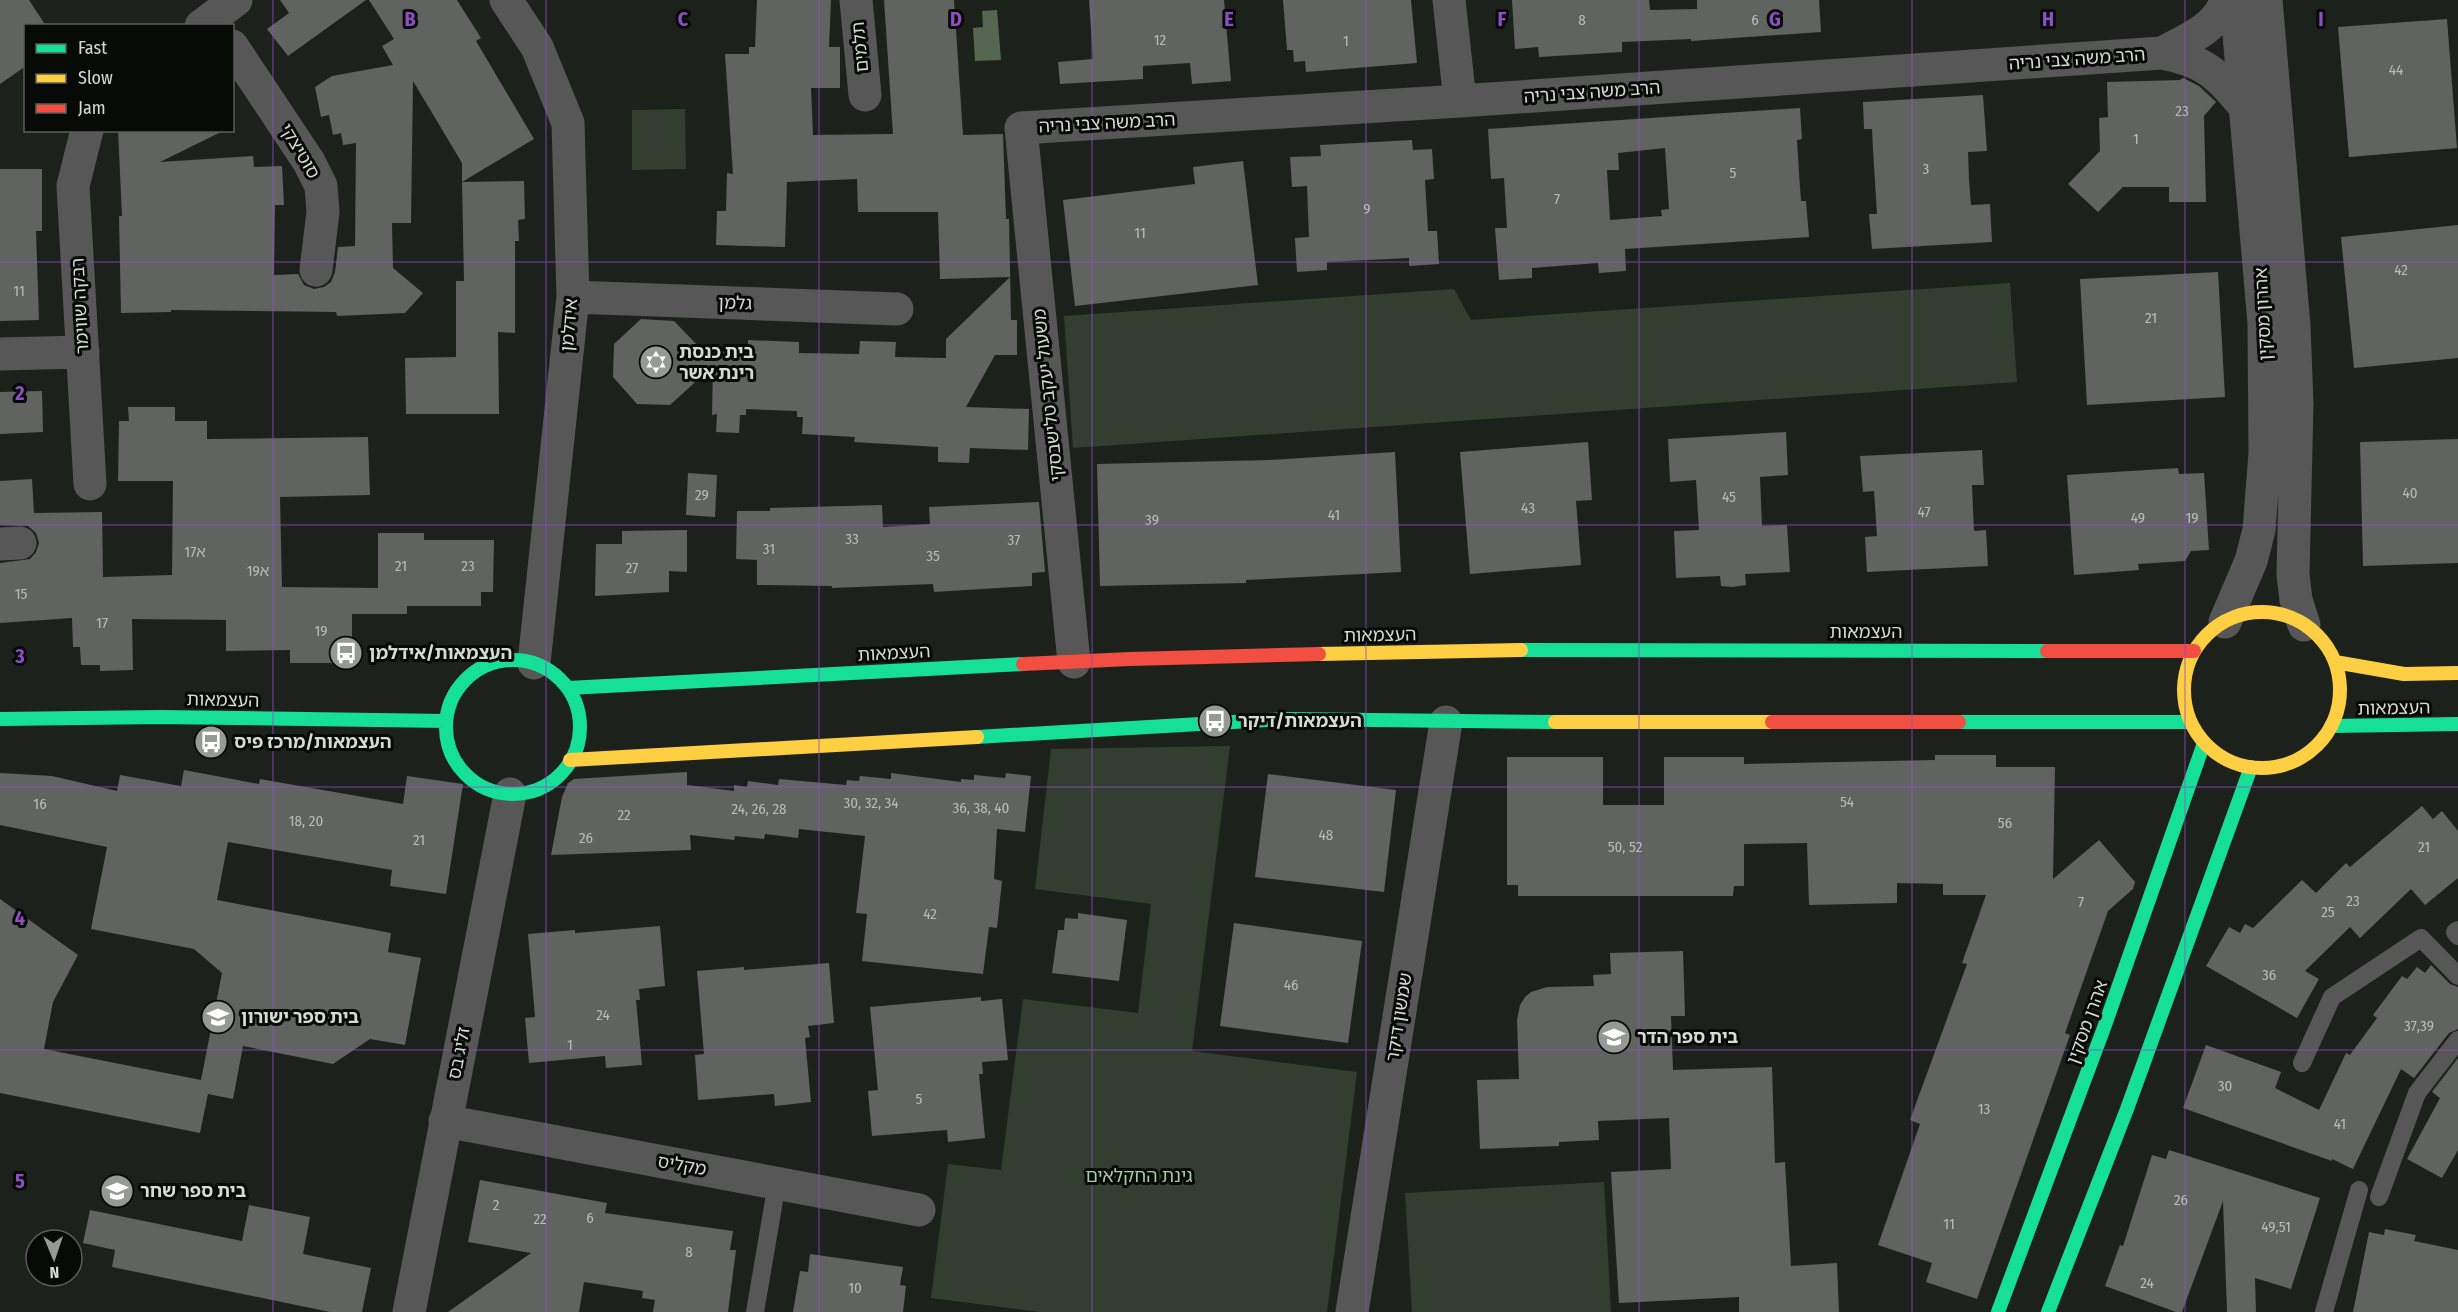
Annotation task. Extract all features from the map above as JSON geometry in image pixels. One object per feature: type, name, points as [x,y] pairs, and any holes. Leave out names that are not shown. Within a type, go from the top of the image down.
[{"type":"main road","points":[[2257,612],[2282,614],[2304,625],[2323,641],[2335,662],[2340,683],[2338,705],[2331,726],[2317,745],[2297,759],[2275,767],[2251,767],[2225,759],[2204,743],[2190,722],[2184,699],[2184,675],[2194,651],[2210,631],[2232,618],[2257,612]]},
{"type":"main road","name":"העצמאות","points":[[568,688],[1074,662],[1547,649],[2194,651]]},
{"type":"main road","points":[[512,660],[534,663],[553,673],[568,688],[577,707],[580,728],[576,749],[566,768],[550,782],[531,791],[510,794],[487,789],[468,777],[454,759],[446,737],[446,721],[455,693],[470,675],[490,664],[512,660]]},
{"type":"main road","name":"העצמאות","points":[[2335,662],[2404,674],[2458,673]]},
{"type":"main road","name":"העצמאות","points":[[0,720],[160,717],[446,721]]},
{"type":"main road","points":[[570,760],[1286,720],[2190,722]]},
{"type":"main road","name":"העצמאות","points":[[2331,726],[2458,724]]},
{"type":"main road","name":"אהרן מסקין","points":[[1998,1312],[2105,1025],[2204,743]]},
{"type":"main road","points":[[2048,1312],[2127,1109],[2251,767]]},
{"type":"street","name":"אידלמן","points":[[506,0],[537,47],[568,123],[573,297],[534,663]]},
{"type":"street","name":"תלמים","points":[[856,0],[865,95]]},
{"type":"street","points":[[1449,0],[1460,101]]},
{"type":"street","name":"הרב משה צבי נריה","points":[[2162,53],[2196,36],[2212,21],[2226,0]]},
{"type":"street","name":"אהרון מסקין","points":[[2225,622],[2251,561],[2259,530],[2263,490],[2264,323],[2236,0]]},
{"type":"street","name":"אהרון מסקין","points":[[2266,0],[2295,360],[2297,416],[2293,574],[2296,600],[2304,625]]},
{"type":"street","name":"סוטיצקי","points":[[234,49],[309,162],[321,186],[323,212],[316,270]]},
{"type":"street","name":"הרב משה צבי נריה","points":[[1022,128],[1460,101],[2162,53],[2187,58],[2208,68],[2224,82],[2246,108]]},
{"type":"street","name":"משעול יעקב טלישבסקי","points":[[1022,128],[1074,662]]},
{"type":"street","name":"רבקה שווימר","points":[[86,132],[73,186],[90,484]]},
{"type":"street","name":"גלמן","points":[[573,297],[897,309]]},
{"type":"street","points":[[0,354],[83,352]]},
{"type":"street","name":"שמשון דיקר","points":[[1352,1312],[1446,722]]},
{"type":"street","name":"זליג בס","points":[[409,1312],[510,794]]},
{"type":"street","name":"מקליס","points":[[445,1121],[919,1209]]},
{"type":"lane","points":[[2458,930],[2455,932],[2458,936]]},
{"type":"lane","points":[[2302,1063],[2332,997],[2421,938],[2458,976]]},
{"type":"lane","points":[[2379,1197],[2416,1093],[2458,1040]]},
{"type":"lane","points":[[755,1312],[777,1183]]},
{"type":"lane","points":[[2324,1312],[2359,1190]]},
{"type":"green space","points":[[685,109],[686,169],[632,170],[632,110]]},
{"type":"green space","points":[[2010,283],[2017,382],[1073,448],[1064,316],[1454,289],[1471,320]]},
{"type":"green space","name":"גינת החקלאים","points":[[1230,746],[1192,1051],[1357,1072],[1327,1312],[1039,1312],[931,1298],[948,1164],[1001,1170],[1023,999],[1138,1013],[1151,904],[1035,889],[1051,749]]},
{"type":"green space","points":[[1604,1182],[1611,1312],[1412,1312],[1405,1193]]},
{"type":"shaded area","points":[[997,10],[1001,60],[975,61],[973,28],[983,27],[982,11]]},
{"type":"building","points":[[0,0],[29,0],[45,24],[24,24],[24,67],[0,84]]},
{"type":"building","points":[[280,0],[366,0],[288,56],[267,29],[289,13]]},
{"type":"building","points":[[369,0],[457,0],[481,38],[476,41],[534,139],[462,182],[462,163],[413,81],[411,223],[392,223],[393,268],[423,293],[405,313],[337,316],[336,312],[171,310],[171,312],[121,313],[119,216],[122,216],[118,132],[221,132],[160,162],[253,156],[254,167],[282,166],[284,205],[275,205],[274,275],[298,274],[304,285],[314,289],[324,287],[331,282],[335,272],[338,247],[355,246],[356,143],[343,145],[341,133],[333,135],[329,115],[321,117],[315,87],[332,76],[393,65],[382,46],[394,39]]},
{"type":"building","points":[[757,0],[831,0],[829,47],[840,47],[840,88],[811,88],[813,135],[893,134],[884,0],[954,0],[963,135],[1003,134],[1006,219],[1009,219],[1011,320],[1017,320],[1017,355],[995,355],[966,407],[1029,409],[1028,450],[970,448],[969,463],[938,462],[938,447],[854,442],[855,437],[802,434],[803,417],[797,417],[797,411],[746,409],[746,415],[740,415],[739,433],[716,432],[717,414],[712,415],[713,366],[670,405],[637,404],[613,377],[614,344],[641,319],[674,321],[702,350],[748,351],[748,340],[799,342],[799,353],[859,354],[860,341],[896,342],[895,357],[946,358],[946,339],[1010,277],[940,279],[938,212],[858,212],[857,179],[787,182],[785,247],[716,245],[717,211],[726,211],[727,173],[733,174],[725,54],[749,54],[749,47],[755,47]]},
{"type":"building","points":[[1089,0],[1224,0],[1231,81],[1192,84],[1190,63],[1143,66],[1143,79],[1060,84],[1058,62],[1093,59]]},
{"type":"building","points":[[1283,0],[1411,0],[1417,63],[1306,72],[1305,61],[1294,62],[1293,50],[1287,50]]},
{"type":"building","points":[[1512,0],[1649,0],[1650,10],[1697,9],[1697,0],[1819,0],[1821,32],[1691,41],[1691,39],[1622,42],[1622,52],[1539,57],[1538,47],[1515,49]]},
{"type":"building","points":[[2447,19],[2457,148],[2349,157],[2338,27]]},
{"type":"building","points":[[2183,78],[2199,86],[2216,102],[2204,116],[2206,202],[2169,202],[2169,187],[2123,187],[2098,212],[2068,184],[2100,151],[2099,118],[2108,117],[2107,82],[2180,80]]},
{"type":"building","points":[[1983,95],[1987,151],[1968,152],[1969,180],[1971,205],[1990,204],[1992,242],[1872,249],[1869,214],[1877,214],[1872,129],[1864,129],[1863,102]]},
{"type":"building","points":[[1800,108],[1802,139],[1797,140],[1799,173],[1801,201],[1806,201],[1809,237],[1625,249],[1626,271],[1599,273],[1598,263],[1532,268],[1532,278],[1499,280],[1495,228],[1507,228],[1504,178],[1491,179],[1488,129]],"holes":[[[1665,148],[1669,209],[1661,210],[1662,216],[1610,220],[1607,170],[1619,170],[1618,153]]]},
{"type":"building","points":[[1412,140],[1413,150],[1432,149],[1434,179],[1425,180],[1428,231],[1437,231],[1439,264],[1409,266],[1409,258],[1327,262],[1327,270],[1297,272],[1295,238],[1309,237],[1307,186],[1292,187],[1290,157],[1321,156],[1320,145]]},
{"type":"building","points":[[1243,161],[1258,285],[1075,306],[1063,200],[1195,184],[1193,167]]},
{"type":"building","points":[[0,169],[42,169],[42,231],[36,231],[39,320],[0,321]]},
{"type":"building","points":[[524,181],[525,219],[518,220],[519,241],[515,241],[515,333],[498,332],[499,414],[406,414],[405,358],[456,357],[456,281],[464,281],[462,182]]},
{"type":"building","points":[[2458,225],[2458,358],[2354,368],[2341,237]]},
{"type":"building","points":[[2218,272],[2225,397],[2087,405],[2080,279]]},
{"type":"building","points":[[42,391],[43,432],[0,434],[0,392]]},
{"type":"building","points":[[128,407],[175,407],[175,421],[207,421],[207,439],[368,437],[370,495],[280,497],[282,587],[378,588],[378,533],[424,533],[424,540],[494,540],[493,592],[481,592],[481,606],[407,606],[407,614],[352,614],[352,663],[290,663],[290,650],[226,651],[226,620],[132,619],[133,670],[100,671],[100,665],[81,665],[80,647],[73,647],[72,618],[0,623],[0,563],[30,559],[39,543],[36,533],[28,526],[0,525],[0,481],[32,479],[34,513],[102,512],[103,577],[172,575],[173,481],[118,481],[119,421],[129,421]]},
{"type":"building","points":[[1786,432],[1788,475],[1760,477],[1762,526],[1787,525],[1790,572],[1745,574],[1746,585],[1733,587],[1721,586],[1720,576],[1676,578],[1674,531],[1699,530],[1696,480],[1670,482],[1668,439]]},
{"type":"building","points":[[2458,439],[2458,563],[2363,566],[2360,442]]},
{"type":"building","points":[[1588,442],[1592,500],[1576,501],[1581,565],[1470,574],[1460,452]]},
{"type":"building","points":[[1982,450],[1984,485],[1972,485],[1974,531],[1986,530],[1988,566],[1867,572],[1865,537],[1877,536],[1874,491],[1863,492],[1860,456]]},
{"type":"building","points":[[1395,452],[1401,572],[1246,580],[1246,583],[1100,586],[1097,464],[1269,460]]},
{"type":"building","points":[[2178,468],[2179,474],[2204,473],[2209,550],[2191,551],[2185,561],[2138,564],[2139,570],[2074,575],[2067,475]]},
{"type":"building","points":[[688,473],[717,475],[715,517],[686,515]]},
{"type":"building","points":[[1039,502],[1045,572],[1032,573],[1032,586],[934,592],[933,584],[832,588],[832,586],[757,585],[757,560],[736,559],[737,511],[882,505],[883,527],[930,524],[929,507]]},
{"type":"building","points":[[687,530],[687,572],[669,571],[669,592],[595,596],[596,544],[622,544],[622,531]]},
{"type":"building","points":[[1935,755],[1996,755],[1996,767],[2055,767],[2053,879],[2099,840],[2135,882],[2133,889],[2108,911],[2065,1033],[2070,1035],[1977,1299],[1926,1282],[1932,1263],[1878,1245],[1920,1124],[1910,1120],[1967,964],[1962,963],[1986,895],[1943,895],[1943,884],[1897,883],[1897,903],[1809,905],[1807,843],[1744,844],[1744,886],[1734,886],[1733,896],[1518,896],[1518,885],[1507,885],[1507,757],[1603,757],[1603,805],[1664,805],[1664,757],[1744,757],[1744,764],[1935,760]]},
{"type":"building","points":[[184,770],[259,784],[260,779],[403,804],[407,776],[463,784],[446,894],[390,886],[392,870],[228,842],[217,900],[391,933],[388,952],[421,958],[405,1045],[370,1039],[333,1064],[243,1046],[233,1099],[208,1094],[200,1133],[0,1093],[0,899],[78,955],[53,1002],[44,1049],[201,1080],[222,973],[194,949],[91,929],[107,847],[0,825],[0,773],[52,776],[117,791],[120,775],[181,786]]},
{"type":"building","points":[[687,772],[687,785],[734,791],[734,785],[747,787],[748,781],[778,785],[779,779],[846,785],[847,780],[859,781],[860,776],[891,779],[891,773],[961,782],[961,779],[974,780],[974,775],[1005,778],[1006,773],[1031,776],[1025,832],[997,829],[994,879],[1002,881],[997,928],[989,927],[983,974],[862,961],[867,914],[856,913],[865,836],[799,829],[798,838],[765,834],[764,839],[735,836],[734,840],[690,835],[691,850],[551,855],[562,797],[568,783],[574,779]]},
{"type":"building","points":[[1268,774],[1396,790],[1384,892],[1255,877]]},
{"type":"building","points":[[2422,806],[2433,819],[2442,811],[2458,831],[2458,878],[2425,905],[2411,889],[2360,938],[2350,927],[2305,971],[2319,979],[2297,1018],[2206,966],[2229,927],[2240,933],[2245,924],[2253,928],[2302,880],[2316,893],[2346,863],[2350,867]]},
{"type":"building","points":[[1078,913],[1127,920],[1119,981],[1052,973],[1058,930],[1064,930],[1065,918],[1078,919]]},
{"type":"building","points":[[1234,923],[1362,941],[1348,1043],[1220,1026]]},
{"type":"building","points":[[660,926],[665,986],[639,989],[640,1000],[636,1000],[642,1065],[606,1068],[605,1056],[529,1063],[525,1018],[535,1017],[528,934],[575,930],[575,933]]},
{"type":"building","points":[[1683,951],[1685,1016],[1671,1016],[1673,1070],[1772,1067],[1775,1163],[1785,1162],[1791,1266],[1837,1263],[1839,1312],[1739,1312],[1739,1297],[1619,1303],[1611,1172],[1671,1169],[1669,1118],[1598,1121],[1599,1140],[1559,1142],[1559,1146],[1480,1149],[1477,1080],[1519,1079],[1517,1020],[1520,1005],[1525,997],[1531,992],[1547,987],[1594,986],[1593,975],[1611,974],[1610,953]]},
{"type":"building","points":[[829,963],[834,1023],[808,1026],[810,1037],[805,1038],[811,1102],[775,1106],[774,1094],[698,1100],[695,1055],[704,1054],[697,971],[744,967],[744,970]]},
{"type":"building","points":[[2431,965],[2450,984],[2458,987],[2458,1029],[2449,1033],[2414,1078],[2401,1069],[2353,1169],[2332,1159],[2332,1161],[2183,1108],[2206,1045],[2281,1072],[2275,1088],[2319,1110],[2346,1053],[2350,1055],[2377,1018],[2373,1015],[2402,976],[2407,979],[2417,967],[2425,973]]},
{"type":"building","points":[[981,997],[981,1001],[1002,999],[1008,1060],[982,1062],[983,1074],[979,1074],[985,1138],[948,1142],[947,1130],[872,1136],[868,1091],[878,1090],[870,1007]]},
{"type":"building","points":[[2458,1058],[2458,1150],[2442,1178],[2407,1159],[2440,1098],[2432,1092]]},
{"type":"building","points":[[2169,1150],[2320,1198],[2291,1289],[2255,1278],[2256,1312],[2227,1312],[2223,1201],[2182,1312],[2176,1312],[2105,1286],[2120,1245],[2123,1246],[2152,1155],[2166,1159]]},
{"type":"building","points":[[480,1180],[607,1203],[605,1213],[733,1231],[730,1250],[736,1250],[728,1312],[653,1312],[655,1300],[642,1298],[643,1291],[584,1282],[579,1312],[448,1312],[531,1253],[468,1242]]},
{"type":"building","points":[[249,1205],[310,1217],[303,1254],[371,1268],[362,1312],[330,1312],[112,1267],[115,1250],[84,1243],[84,1238],[90,1210],[242,1241]]},
{"type":"building","points":[[2385,1229],[2416,1235],[2414,1241],[2458,1250],[2458,1312],[2353,1312],[2369,1232],[2384,1235]]},
{"type":"building","points":[[810,1254],[903,1267],[900,1285],[906,1286],[903,1312],[793,1312],[800,1271],[808,1272]]},
{"type":"traffic: fast","points":[[1521,650],[2047,651]]},
{"type":"traffic: fast","points":[[513,660],[538,666],[560,680],[574,702],[580,727],[574,752],[560,774],[538,788],[513,794],[488,788],[466,774],[452,752],[446,727],[452,702],[466,680],[488,666],[513,660]]},
{"type":"traffic: fast","points":[[568,688],[1023,664]]},
{"type":"traffic: fast","points":[[0,719],[160,717],[446,721]]},
{"type":"traffic: fast","points":[[977,737],[1286,719],[1555,722]]},
{"type":"traffic: fast","points":[[1959,722],[2190,722]]},
{"type":"traffic: fast","points":[[2331,726],[2458,724]]},
{"type":"traffic: fast","points":[[1998,1312],[2105,1025],[2204,743]]},
{"type":"traffic: fast","points":[[2048,1312],[2127,1109],[2251,767]]},
{"type":"traffic: slow","points":[[2262,612],[2292,618],[2317,635],[2334,660],[2340,690],[2334,720],[2317,745],[2292,762],[2262,768],[2232,762],[2207,745],[2190,720],[2184,690],[2190,660],[2207,635],[2232,618],[2262,612]]},
{"type":"traffic: slow","points":[[1319,654],[1521,650]]},
{"type":"traffic: slow","points":[[2335,662],[2404,674],[2458,673]]},
{"type":"traffic: slow","points":[[1555,722],[1772,722]]},
{"type":"traffic: slow","points":[[570,760],[977,737]]},
{"type":"traffic: jam","points":[[2047,651],[2194,651]]},
{"type":"traffic: jam","points":[[1023,664],[1319,654]]},
{"type":"traffic: jam","points":[[1772,722],[1959,722]]},
{"type":"place","name":"בית כנסת רינת אשר","points":[[656,362]]},
{"type":"place","name":"העצמאות/אידלמן","points":[[346,653]]},
{"type":"place","name":"העצמאות/דיקר","points":[[1215,721]]},
{"type":"place","name":"העצמאות/מרכז פיס","points":[[211,742]]},
{"type":"place","name":"בית ספר ישורון","points":[[218,1017]]},
{"type":"place","name":"בית ספר הדר","points":[[1614,1037]]},
{"type":"place","name":"בית ספר שחר","points":[[117,1191]]}]
